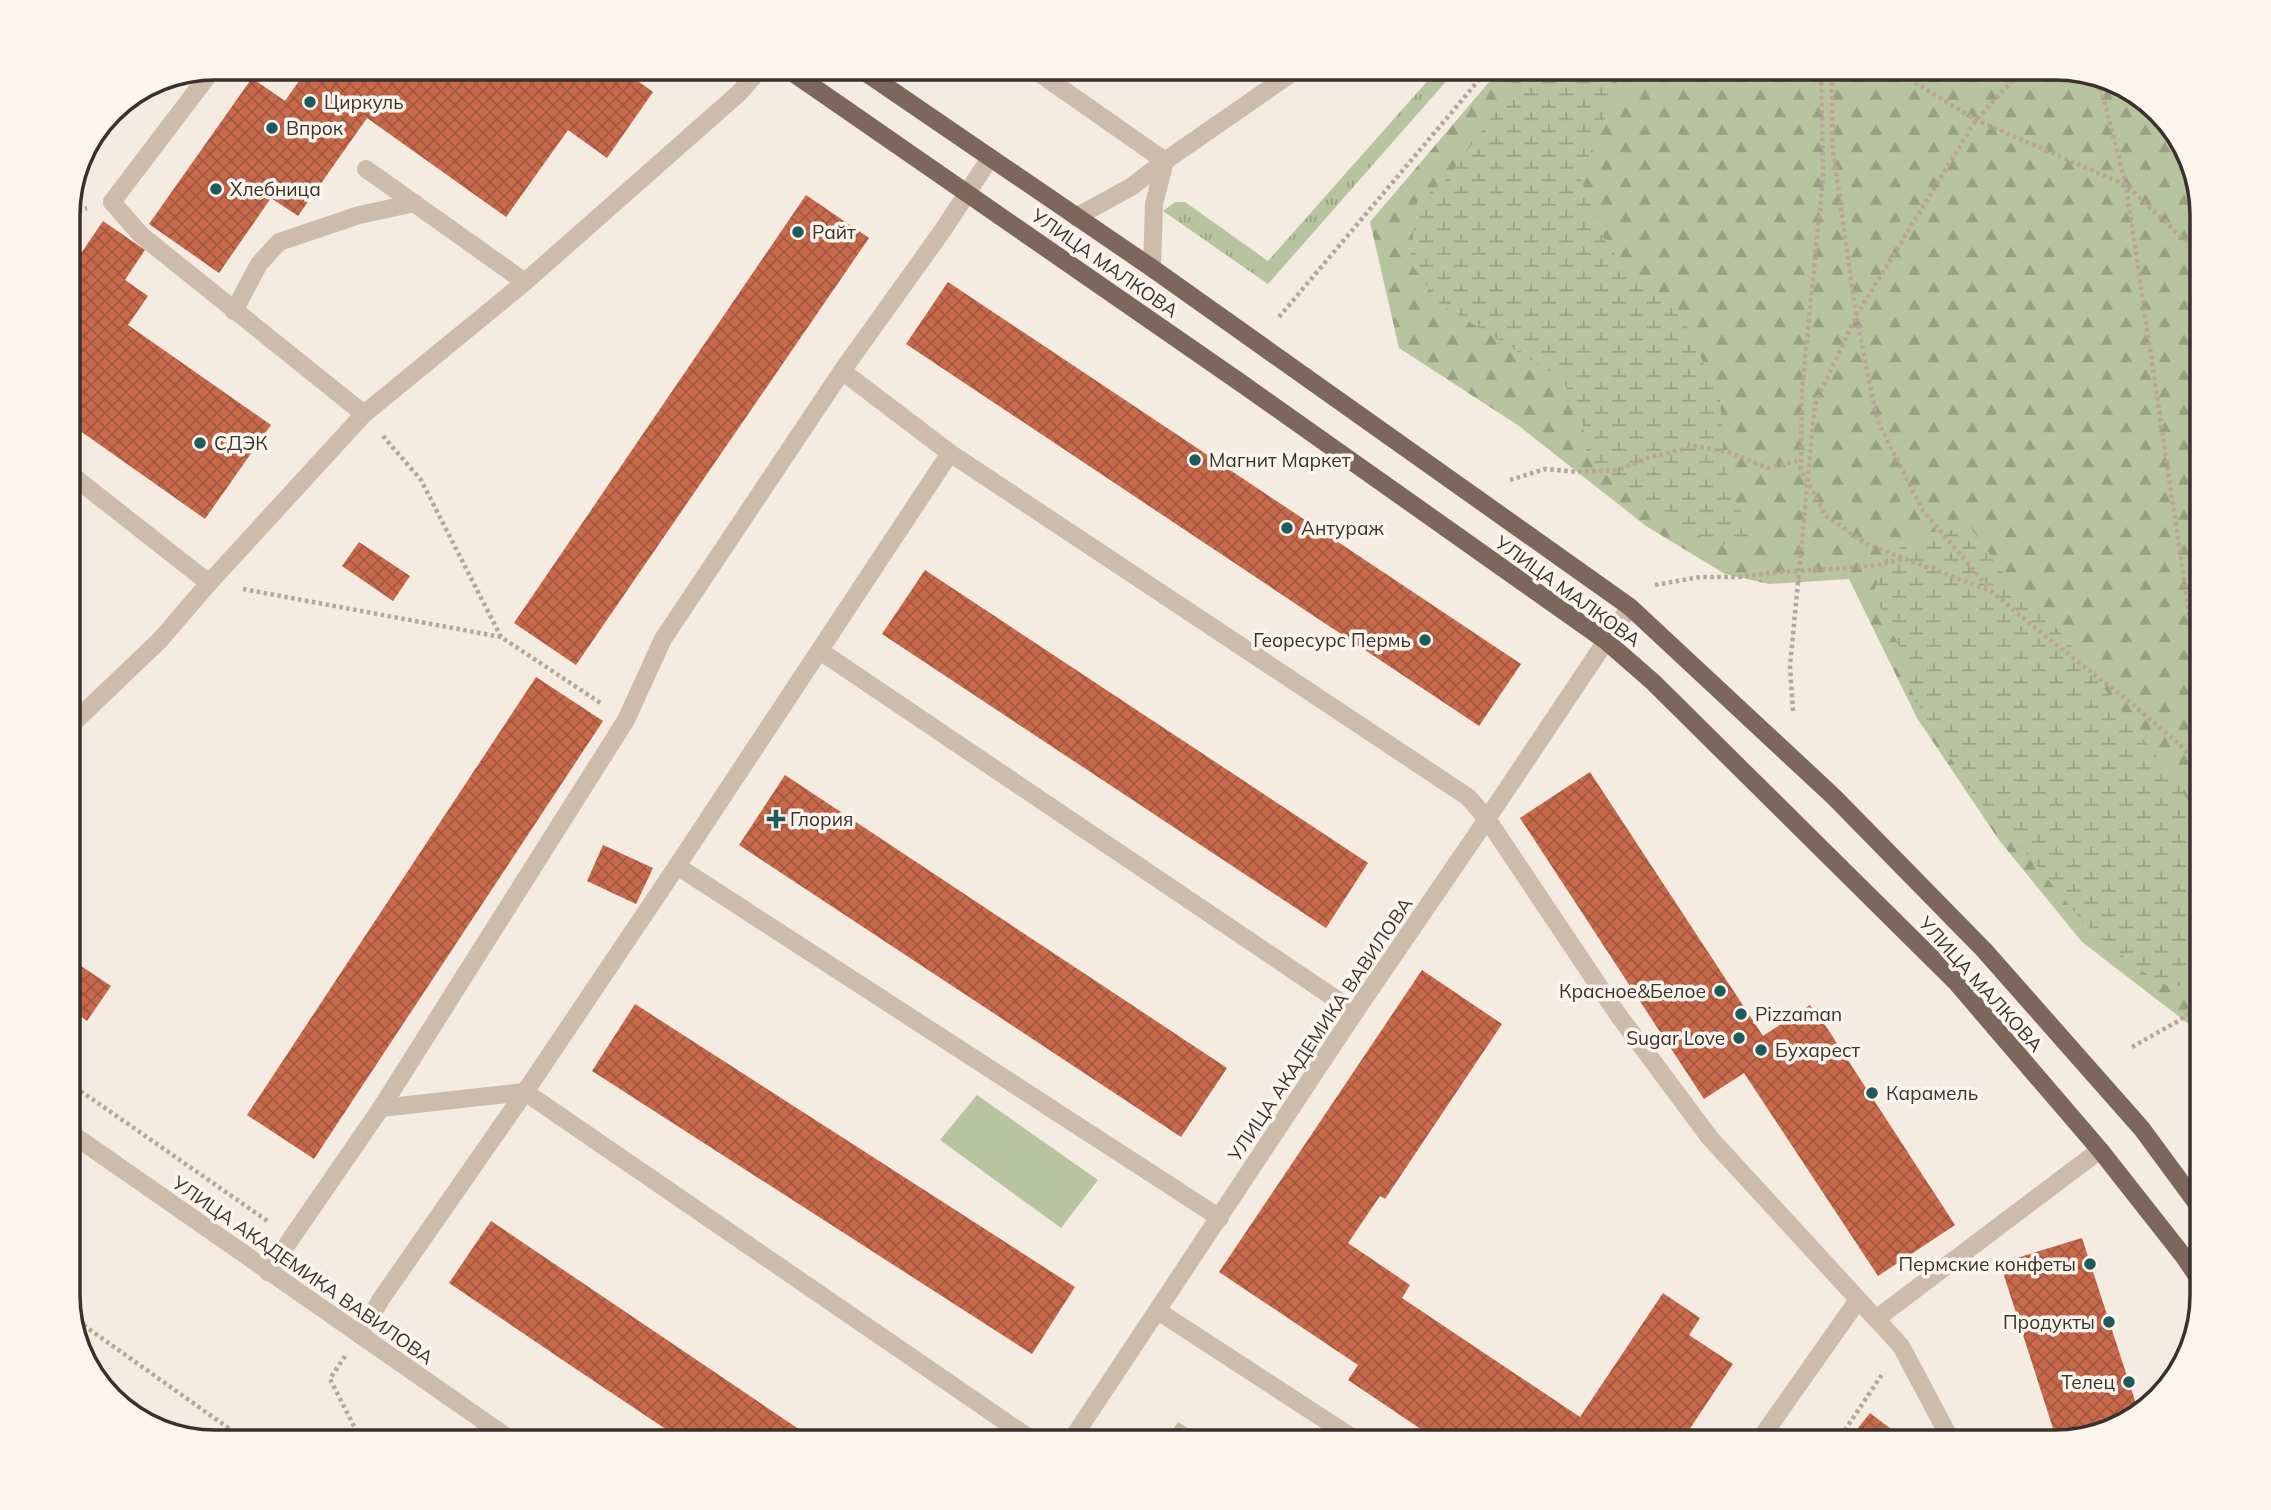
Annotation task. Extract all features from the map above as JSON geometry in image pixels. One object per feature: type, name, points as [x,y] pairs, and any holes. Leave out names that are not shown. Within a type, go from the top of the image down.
[{"type":"main road","name":"УЛИЦА МАЛКОВА","points":[[803,80],[1606,641],[1653,682],[1955,981],[2100,1150],[2190,1266]]},
{"type":"main road","name":"УЛИЦА МАЛКОВА","points":[[876,80],[1152,268],[1630,607],[1834,797],[1984,950],[2142,1129],[2190,1194]]},
{"type":"street","points":[[81,716],[160,640],[364,414],[524,282],[750,80]]},
{"type":"street","points":[[1049,80],[1165,160]]},
{"type":"street","points":[[1076,217],[1131,187],[1165,160],[1282,80]]},
{"type":"street","points":[[204,81],[112,202],[141,235],[364,414]]},
{"type":"street","points":[[268,1272],[382,1108],[626,719],[663,639],[842,371],[990,158]]},
{"type":"street","points":[[1152,268],[1153,204],[1165,160]]},
{"type":"street","points":[[366,169],[524,282]]},
{"type":"street","points":[[234,311],[260,264],[279,242],[359,215],[415,203]]},
{"type":"street","points":[[842,371],[950,453],[1468,797],[1487,819],[1619,1016],[1710,1138],[1900,1346],[1946,1430]]},
{"type":"street","points":[[360,1335],[381,1299],[677,866],[950,453]]},
{"type":"street","points":[[81,482],[209,583]]},
{"type":"street","name":"УЛИЦА АКАДЕМИКА ВАВИЛОВА","points":[[1078,1430],[1355,1012],[1630,607]]},
{"type":"street","points":[[820,651],[1355,1012]]},
{"type":"street","points":[[677,866],[1220,1218]]},
{"type":"street","points":[[382,1108],[525,1091],[1018,1430]]},
{"type":"street","name":"УЛИЦА АКАДЕМИКА ВАВИЛОВА","points":[[81,1140],[497,1430]]},
{"type":"street","points":[[1876,1319],[2100,1150]]},
{"type":"street","points":[[1766,1430],[1858,1300]]},
{"type":"street","points":[[1158,1311],[1341,1430]]},
{"type":"path","points":[[1279,317],[1479,80]]},
{"type":"path","points":[[1821,80],[1823,178],[1802,390],[1801,469],[1825,515],[1868,545],[1991,591]]},
{"type":"path","points":[[1832,80],[1833,150],[1856,316],[1877,420],[1923,511],[1991,591],[2190,755]]},
{"type":"path","points":[[1911,80],[1976,120],[2126,185],[2190,245]]},
{"type":"path","points":[[1793,711],[1790,666],[1815,404],[1856,316],[1976,120],[2013,80]]},
{"type":"path","points":[[2101,89],[2126,185],[2190,621]]},
{"type":"path","points":[[364,414],[421,480],[501,637]]},
{"type":"path","points":[[1510,480],[1545,469],[1578,472],[1617,470],[1647,458],[1696,446],[1731,453],[1768,468],[1801,460]]},
{"type":"path","points":[[1655,585],[1700,577],[1740,577],[1877,565],[1906,558]]},
{"type":"path","points":[[209,583],[501,637],[626,719]]},
{"type":"path","points":[[2132,1046],[2190,1013]]},
{"type":"path","points":[[81,1091],[292,1238]]},
{"type":"path","points":[[84,1326],[231,1430]]},
{"type":"path","points":[[356,1430],[330,1379],[360,1335]]},
{"type":"path","points":[[1845,1430],[1900,1346]]},
{"type":"green space","points":[[1428,80],[1447,80],[1268,284],[1163,211],[1175,202],[1185,202],[1268,261]]},
{"type":"green space","points":[[1491,80],[2056,80],[2091,85],[2107,91],[2131,103],[2145,114],[2168,140],[2177,156],[2188,189],[2190,215],[2190,1025],[2082,942],[1999,840],[1917,718],[1849,579],[1769,584],[1725,574],[1646,526],[1519,426],[1399,348],[1370,222]]},
{"type":"green space","points":[[1514,80],[1617,80],[1608,112],[1580,176],[1602,236],[1625,269],[1681,314],[1720,399],[1724,458],[1731,493],[1754,535],[1721,546],[1655,516],[1616,485],[1587,456],[1582,418],[1562,379],[1440,304],[1410,262],[1417,202],[1445,181]]},
{"type":"green space","points":[[1971,528],[2009,581],[2062,634],[2178,784],[2190,804],[2190,985],[2167,986],[2137,968],[2085,924],[2005,828],[1974,797],[1914,698],[1901,650],[1873,593],[1888,554],[1931,532]]},
{"type":"green space","points":[[977,1095],[1098,1180],[1061,1228],[940,1140]]},
{"type":"green space","points":[[1178,1422],[1191,1430],[1173,1430]]},
{"type":"building","points":[[251,80],[255,80],[285,101],[300,80],[636,80],[653,92],[607,158],[568,130],[506,217],[367,118],[298,216],[271,198],[219,273],[149,224]]},
{"type":"building","points":[[806,195],[869,238],[576,665],[514,623]]},
{"type":"building","points":[[103,221],[145,250],[125,280],[148,296],[128,325],[271,425],[205,519],[81,431],[81,253]]},
{"type":"building","points":[[948,282],[1521,664],[1479,726],[906,344]]},
{"type":"building","points":[[359,542],[410,576],[393,601],[342,566]]},
{"type":"building","points":[[925,570],[1368,863],[1326,928],[882,634]]},
{"type":"building","points":[[536,677],[603,721],[314,1159],[247,1115]]},
{"type":"building","points":[[1590,772],[1763,1036],[1810,1005],[1955,1225],[1878,1276],[1744,1073],[1704,1099],[1520,818]]},
{"type":"building","points":[[785,775],[1227,1068],[1181,1137],[739,845]]},
{"type":"building","points":[[603,845],[653,868],[636,904],[587,881]]},
{"type":"building","points":[[81,966],[111,986],[87,1021],[81,1017]]},
{"type":"building","points":[[1422,970],[1502,1024],[1385,1199],[1380,1196],[1348,1243],[1410,1285],[1402,1298],[1580,1417],[1663,1293],[1700,1318],[1689,1335],[1733,1364],[1689,1430],[1422,1430],[1348,1380],[1358,1365],[1219,1272]]},
{"type":"building","points":[[635,1004],[1075,1287],[1032,1354],[592,1071]]},
{"type":"building","points":[[491,1221],[800,1430],[667,1430],[449,1283]]},
{"type":"building","points":[[2082,1238],[2136,1403],[2091,1425],[2053,1430],[2000,1263]]},
{"type":"building","points":[[1870,1413],[1892,1430],[1857,1430]]},
{"type":"place","name":"Циркуль","points":[[310,102]]},
{"type":"place","name":"Впрок","points":[[272,128]]},
{"type":"place","name":"Хлeбница","points":[[216,189]]},
{"type":"place","name":"Райт","points":[[798,232]]},
{"type":"place","name":"СДЭК","points":[[200,443]]},
{"type":"place","name":"Магнит Маркет","points":[[1195,460]]},
{"type":"place","name":"Антураж","points":[[1287,528]]},
{"type":"place","name":"Георесурс Пермь","points":[[1425,640]]},
{"type":"place","name":"Глория","points":[[776,819]]},
{"type":"place","name":"Красное&Белое","points":[[1720,991]]},
{"type":"place","name":"Pizzaman","points":[[1741,1014]]},
{"type":"place","name":"Sugar Love","points":[[1739,1038]]},
{"type":"place","name":"Бухарест","points":[[1761,1050]]},
{"type":"place","name":"Карамель","points":[[1872,1093]]},
{"type":"place","name":"Пермские конфеты","points":[[2090,1264]]},
{"type":"place","name":"Продукты","points":[[2109,1322]]},
{"type":"place","name":"Телец","points":[[2129,1382]]}]
